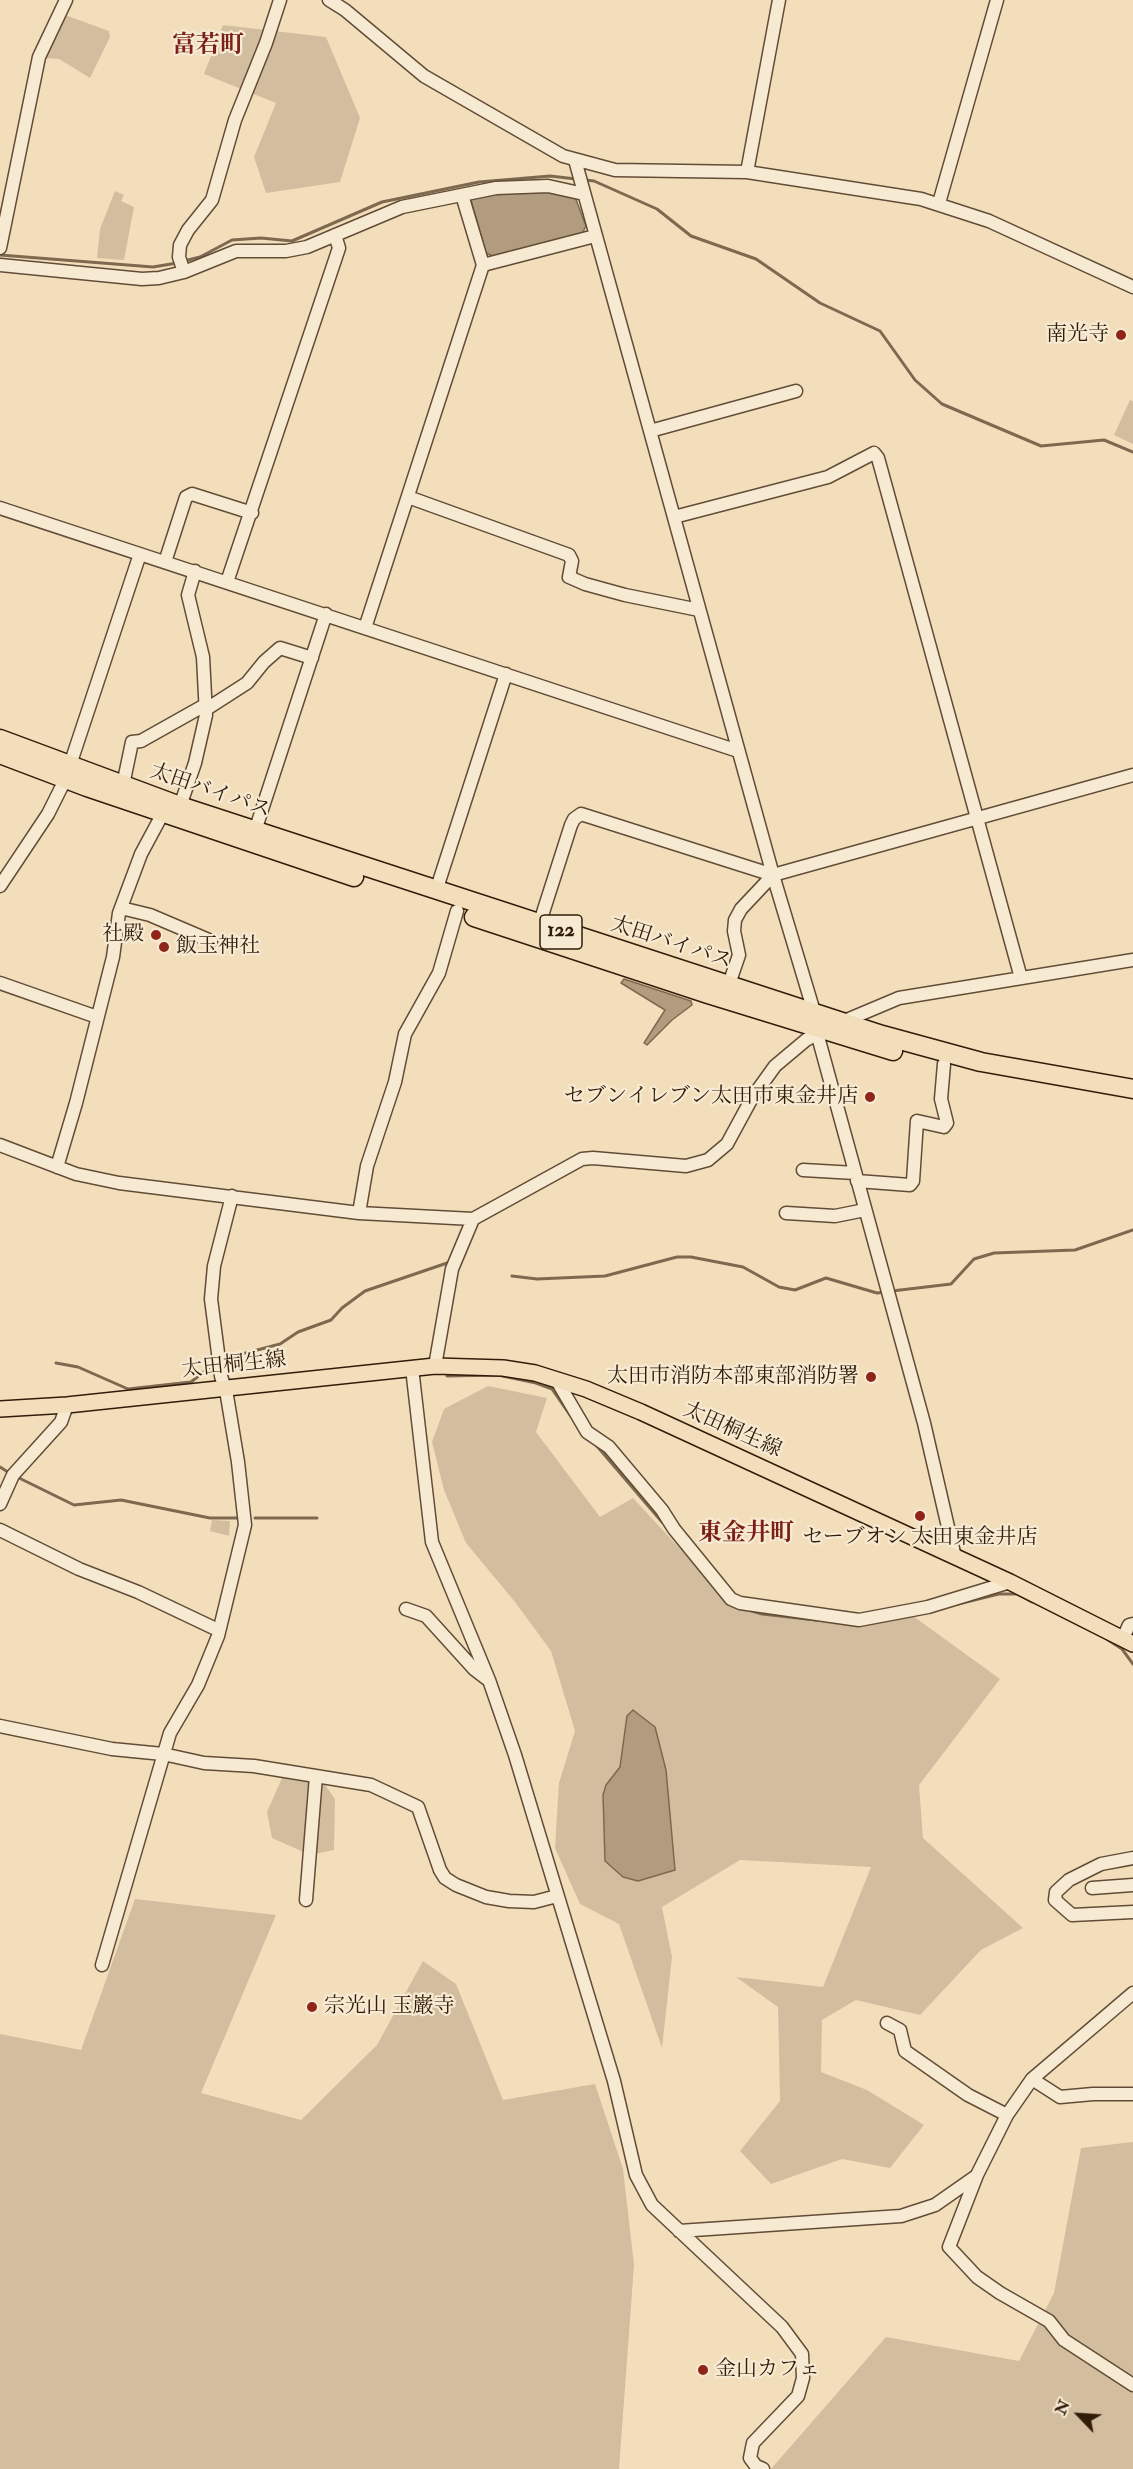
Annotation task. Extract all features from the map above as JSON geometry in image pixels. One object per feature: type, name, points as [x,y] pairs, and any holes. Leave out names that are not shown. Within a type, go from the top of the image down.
[{"type":"highway","name":"太田バイパス","points":[[0,739],[68,773],[457,911],[944,1064],[1082,1094],[1133,1101]]},
{"type":"highway","name":"太田バイパス","points":[[0,754],[68,773],[123,785],[171,809],[255,831],[728,987],[818,1026],[842,1022],[981,1062],[1133,1089]]},
{"type":"main road","name":"太田桐生線","points":[[0,1409],[67,1405],[435,1366],[503,1368],[556,1379],[641,1412],[1010,1582],[1128,1641]]},
{"type":"street","points":[[0,248],[39,57],[66,0]]},
{"type":"street","points":[[182,265],[183,237],[212,200],[235,120],[266,43],[280,0]]},
{"type":"street","points":[[329,0],[424,76],[527,136],[575,160],[615,170],[747,172],[939,203],[989,221],[1133,287]]},
{"type":"street","points":[[747,172],[780,0]]},
{"type":"street","points":[[939,203],[997,0]]},
{"type":"street","points":[[575,160],[772,875],[818,1026],[856,1177],[924,1423],[954,1553]]},
{"type":"street","points":[[0,265],[142,279],[182,265],[236,251],[286,251],[307,247],[402,207],[528,185],[581,185]]},
{"type":"street","points":[[365,628],[483,265],[462,195]]},
{"type":"street","points":[[227,582],[339,248],[335,235]]},
{"type":"street","points":[[483,265],[596,236]]},
{"type":"street","points":[[650,431],[796,391]]},
{"type":"street","points":[[674,518],[828,477],[874,453],[878,458],[1021,978]]},
{"type":"street","points":[[165,562],[186,497],[192,494],[252,513]]},
{"type":"street","points":[[408,496],[569,555],[572,561],[569,577],[585,584],[625,596],[699,610]]},
{"type":"street","points":[[0,508],[738,751]]},
{"type":"street","points":[[0,886],[48,814],[68,773],[140,554]]},
{"type":"street","points":[[57,1167],[76,1103],[113,957],[121,908],[141,854],[171,809],[195,763],[205,707],[203,657],[188,595],[195,572]]},
{"type":"street","points":[[255,831],[326,614]]},
{"type":"street","points":[[123,785],[132,742],[141,741],[247,683],[264,662],[280,648],[312,658]]},
{"type":"street","points":[[436,891],[506,674]]},
{"type":"street","points":[[728,987],[739,955],[734,930],[735,920],[741,909],[772,875],[1133,775]]},
{"type":"street","points":[[539,925],[571,825],[574,819],[581,814],[772,875]]},
{"type":"street","points":[[121,908],[150,915],[211,941]]},
{"type":"street","points":[[359,1213],[367,1166],[395,1082],[405,1034],[439,974],[457,911]]},
{"type":"street","points":[[842,1022],[899,998],[1133,960]]},
{"type":"street","points":[[0,983],[97,1017]]},
{"type":"street","points":[[0,1145],[57,1167],[118,1183],[359,1213],[473,1219],[582,1159],[686,1166],[708,1160],[728,1144],[752,1098],[775,1065],[818,1026]]},
{"type":"street","points":[[802,1170],[910,1185],[913,1180],[917,1121],[944,1127],[947,1123],[941,1099],[944,1064]]},
{"type":"street","points":[[102,1965],[117,1922],[163,1754],[173,1726],[198,1685],[218,1630],[245,1516],[211,1299],[214,1266],[232,1196]]},
{"type":"street","points":[[786,1213],[835,1216],[865,1210]]},
{"type":"street","points":[[435,1366],[452,1269],[473,1219]]},
{"type":"street","points":[[412,1368],[432,1542],[489,1680],[614,2081],[636,2175],[652,2205],[782,2327],[802,2354],[803,2378],[798,2396],[753,2443],[750,2458],[756,2466],[763,2469]]},
{"type":"street","points":[[556,1379],[587,1432],[609,1448],[662,1510],[674,1529],[731,1599],[740,1603],[859,1620],[928,1607],[1010,1582]]},
{"type":"street","points":[[0,1504],[13,1476],[61,1422],[67,1405]]},
{"type":"street","points":[[0,1530],[79,1569],[138,1592],[218,1630]]},
{"type":"street","points":[[406,1609],[426,1616],[474,1670],[489,1680]]},
{"type":"street","points":[[1128,1641],[1129,1624],[1133,1624]]},
{"type":"street","points":[[0,1726],[112,1749],[163,1754],[204,1763],[254,1766],[371,1785],[415,1803],[424,1818],[440,1870],[445,1878],[456,1885],[486,1897],[509,1901],[534,1902],[557,1896]]},
{"type":"street","points":[[306,1900],[316,1776]]},
{"type":"street","points":[[1133,1858],[1101,1864],[1070,1880],[1056,1892],[1055,1900],[1072,1915],[1133,1912]]},
{"type":"street","points":[[1092,1888],[1133,1885]]},
{"type":"street","points":[[1133,1993],[1032,2079],[1007,2115],[977,2175],[949,2247],[977,2277],[1000,2294],[1048,2321],[1064,2340],[1133,2385]]},
{"type":"street","points":[[887,2023],[900,2030],[906,2051],[968,2095],[1007,2115]]},
{"type":"street","points":[[1032,2079],[1060,2097],[1133,2094]]},
{"type":"street","points":[[679,2231],[901,2216],[935,2205],[977,2175]]},
{"type":"shaded area","points":[[65,15],[109,31],[110,37],[90,78],[59,59],[45,58]]},
{"type":"shaded area","points":[[223,25],[326,37],[360,118],[340,182],[266,193],[254,157],[276,103],[204,74]]},
{"type":"shaded area","points":[[528,188],[575,197],[586,226],[582,234],[495,257],[486,253],[470,197]]},
{"type":"shaded area","points":[[115,191],[124,195],[121,201],[134,207],[124,260],[97,258],[100,229]]},
{"type":"shaded area","points":[[1130,400],[1133,401],[1133,444],[1114,435]]},
{"type":"shaded area","points":[[624,979],[691,1001],[692,1005],[672,1020],[647,1045],[644,1043],[665,1010],[621,983]]},
{"type":"shaded area","points":[[488,1386],[547,1398],[536,1432],[600,1517],[633,1498],[735,1608],[859,1625],[913,1616],[1000,1679],[919,1785],[923,1838],[1023,1928],[981,1950],[920,2015],[856,2000],[822,2020],[821,2072],[867,2090],[924,2125],[890,2168],[842,2159],[771,2184],[740,2151],[780,2101],[778,2007],[736,1977],[823,1987],[871,1867],[740,1860],[662,1907],[672,1957],[662,2048],[619,1924],[580,1904],[555,1848],[559,1783],[575,1731],[551,1651],[515,1602],[466,1543],[444,1490],[432,1442],[444,1409]]},
{"type":"shaded area","points":[[212,1520],[230,1521],[229,1536],[210,1531]]},
{"type":"shaded area","points":[[633,1710],[655,1727],[666,1770],[675,1870],[638,1881],[623,1877],[605,1861],[603,1795],[606,1785],[620,1767],[627,1716]]},
{"type":"shaded area","points":[[282,1778],[323,1782],[335,1799],[334,1850],[310,1855],[272,1838],[267,1812]]},
{"type":"shaded area","points":[[135,1899],[276,1915],[201,2093],[301,2120],[377,2045],[423,1961],[456,1984],[503,2100],[595,2084],[623,2169],[634,2265],[619,2469],[0,2469],[0,2034],[81,2050]]},
{"type":"shaded area","points":[[1133,2142],[1133,2469],[771,2469],[886,2337],[1019,2361],[1054,2293],[1081,2148]]},
{"type":"waterway","points":[[184,261],[200,257],[232,240],[261,238],[292,241],[382,202],[479,182],[550,176],[576,179]]},
{"type":"waterway","points":[[585,180],[594,181],[657,209],[691,236],[756,259],[820,303],[880,331],[915,380],[942,404],[1041,446],[1104,440],[1133,452]]},
{"type":"waterway","points":[[0,255],[153,267],[177,263]]},
{"type":"waterway","points":[[892,1291],[951,1284],[974,1259],[994,1253],[1075,1250],[1133,1230]]},
{"type":"waterway","points":[[512,1276],[537,1279],[605,1276],[677,1257],[691,1257],[743,1267],[779,1287],[795,1290],[826,1278],[877,1293],[886,1292]]},
{"type":"waterway","points":[[223,1359],[280,1344],[298,1332],[331,1320],[342,1308],[365,1291],[450,1262]]},
{"type":"waterway","points":[[56,1363],[78,1367],[128,1389],[191,1382],[215,1363]]},
{"type":"waterway","points":[[447,1376],[498,1375],[536,1383],[552,1389],[570,1415]]},
{"type":"waterway","points":[[596,1445],[662,1522]]},
{"type":"waterway","points":[[0,1467],[11,1474]]},
{"type":"waterway","points":[[17,1477],[74,1505],[121,1500],[210,1518],[240,1518]]},
{"type":"waterway","points":[[255,1518],[317,1518]]},
{"type":"waterway","points":[[958,1604],[999,1594],[1017,1594],[1032,1602]]},
{"type":"waterway","points":[[732,1605],[762,1614],[816,1620]]},
{"type":"waterway","points":[[1108,1640],[1122,1649],[1133,1664]]},
{"type":"place","name":"南光寺","points":[[1121,335]]},
{"type":"place","name":"社殿","points":[[156,935]]},
{"type":"place","name":"飯玉神社","points":[[164,947]]},
{"type":"place","name":"セブンイレブン太田市東金井店","points":[[870,1097]]},
{"type":"place","name":"太田市消防本部東部消防署","points":[[871,1377]]},
{"type":"place","name":"セーブオン 太田東金井店","points":[[920,1516]]},
{"type":"place","name":"宗光山 玉巌寺","points":[[312,2007]]},
{"type":"place","name":"金山カフェ","points":[[703,2370]]},
{"type":"district","name":"富若町","points":[[208,47]]},
{"type":"district","name":"東金井町","points":[[746,1535]]}]
